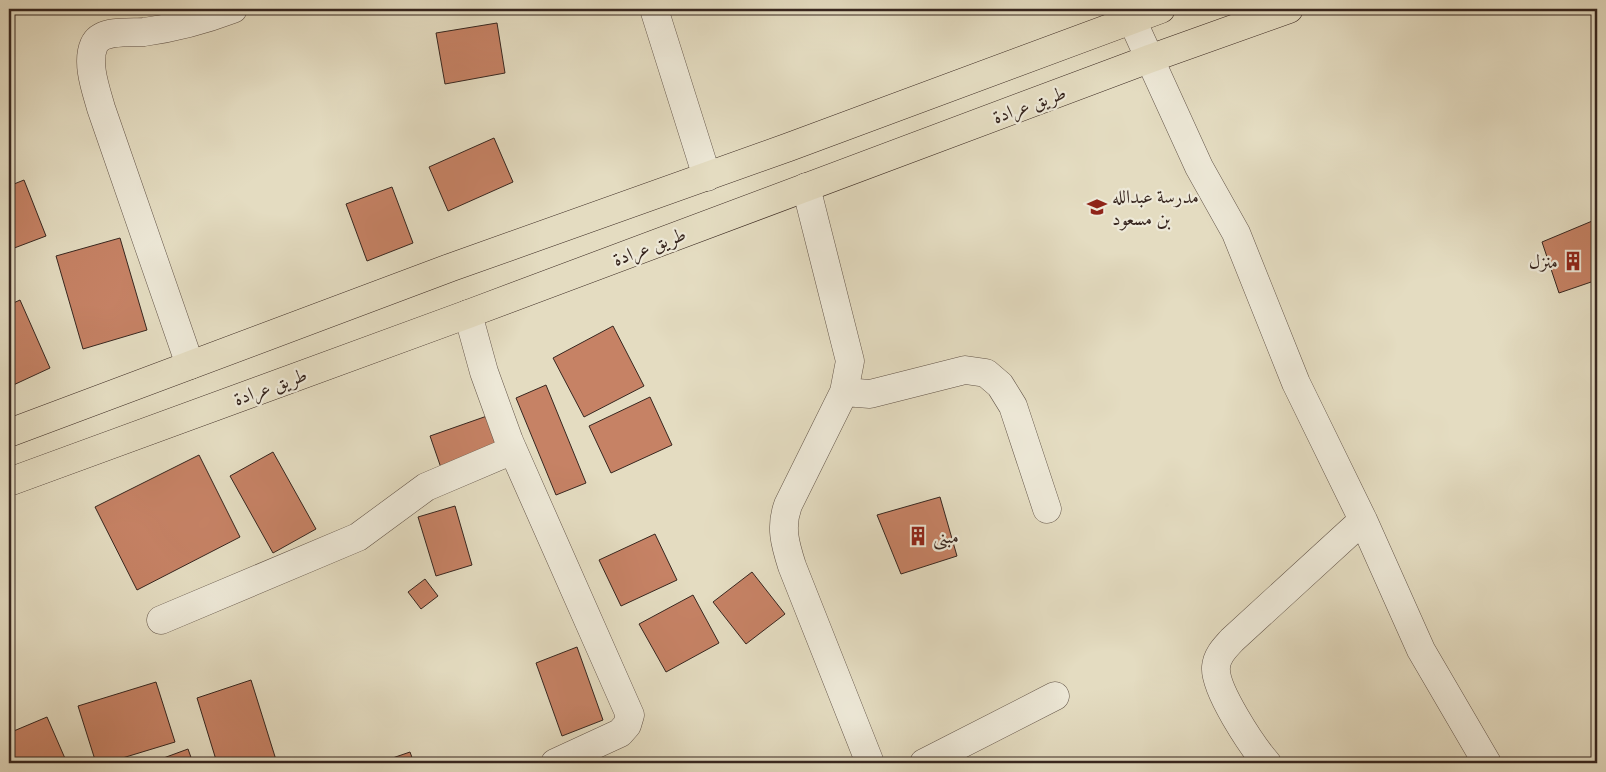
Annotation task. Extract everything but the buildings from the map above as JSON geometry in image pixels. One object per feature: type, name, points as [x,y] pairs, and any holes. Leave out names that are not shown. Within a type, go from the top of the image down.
[{"type":"main road","points":[[9,433],[452,267],[707,177],[1161,9]]},
{"type":"main road","name":"طريق عرادة","points":[[9,482],[468,314],[1148,59],[1290,9]]},
{"type":"street","points":[[190,365],[101,108],[93,75],[92,56],[94,45],[98,39],[114,33],[144,32],[185,24],[232,9]]},
{"type":"street","points":[[654,9],[707,177]]},
{"type":"street","points":[[1132,20],[1148,59],[1199,167],[1236,233],[1296,383],[1363,520],[1422,650],[1487,763]]},
{"type":"street","points":[[806,187],[850,361],[844,392],[788,505],[784,518],[783,532],[792,566],[870,763]]},
{"type":"street","points":[[468,314],[484,372],[513,450],[630,715],[627,725],[620,733],[555,763]]},
{"type":"street","points":[[844,392],[870,394],[965,370],[986,373],[1000,385],[1013,406],[1047,509]]},
{"type":"street","points":[[161,620],[358,537],[434,482],[513,450]]},
{"type":"street","points":[[1267,763],[1245,733],[1225,698],[1216,668],[1218,656],[1232,640],[1363,520]]},
{"type":"street","points":[[924,763],[1054,696]]},
{"type":"place","name":"مدرسة عبدالله بن مسعود","points":[[1097,207]]},
{"type":"place","name":"منزل","points":[[1573,261]]},
{"type":"place","name":"مبنى","points":[[918,536]]}]
